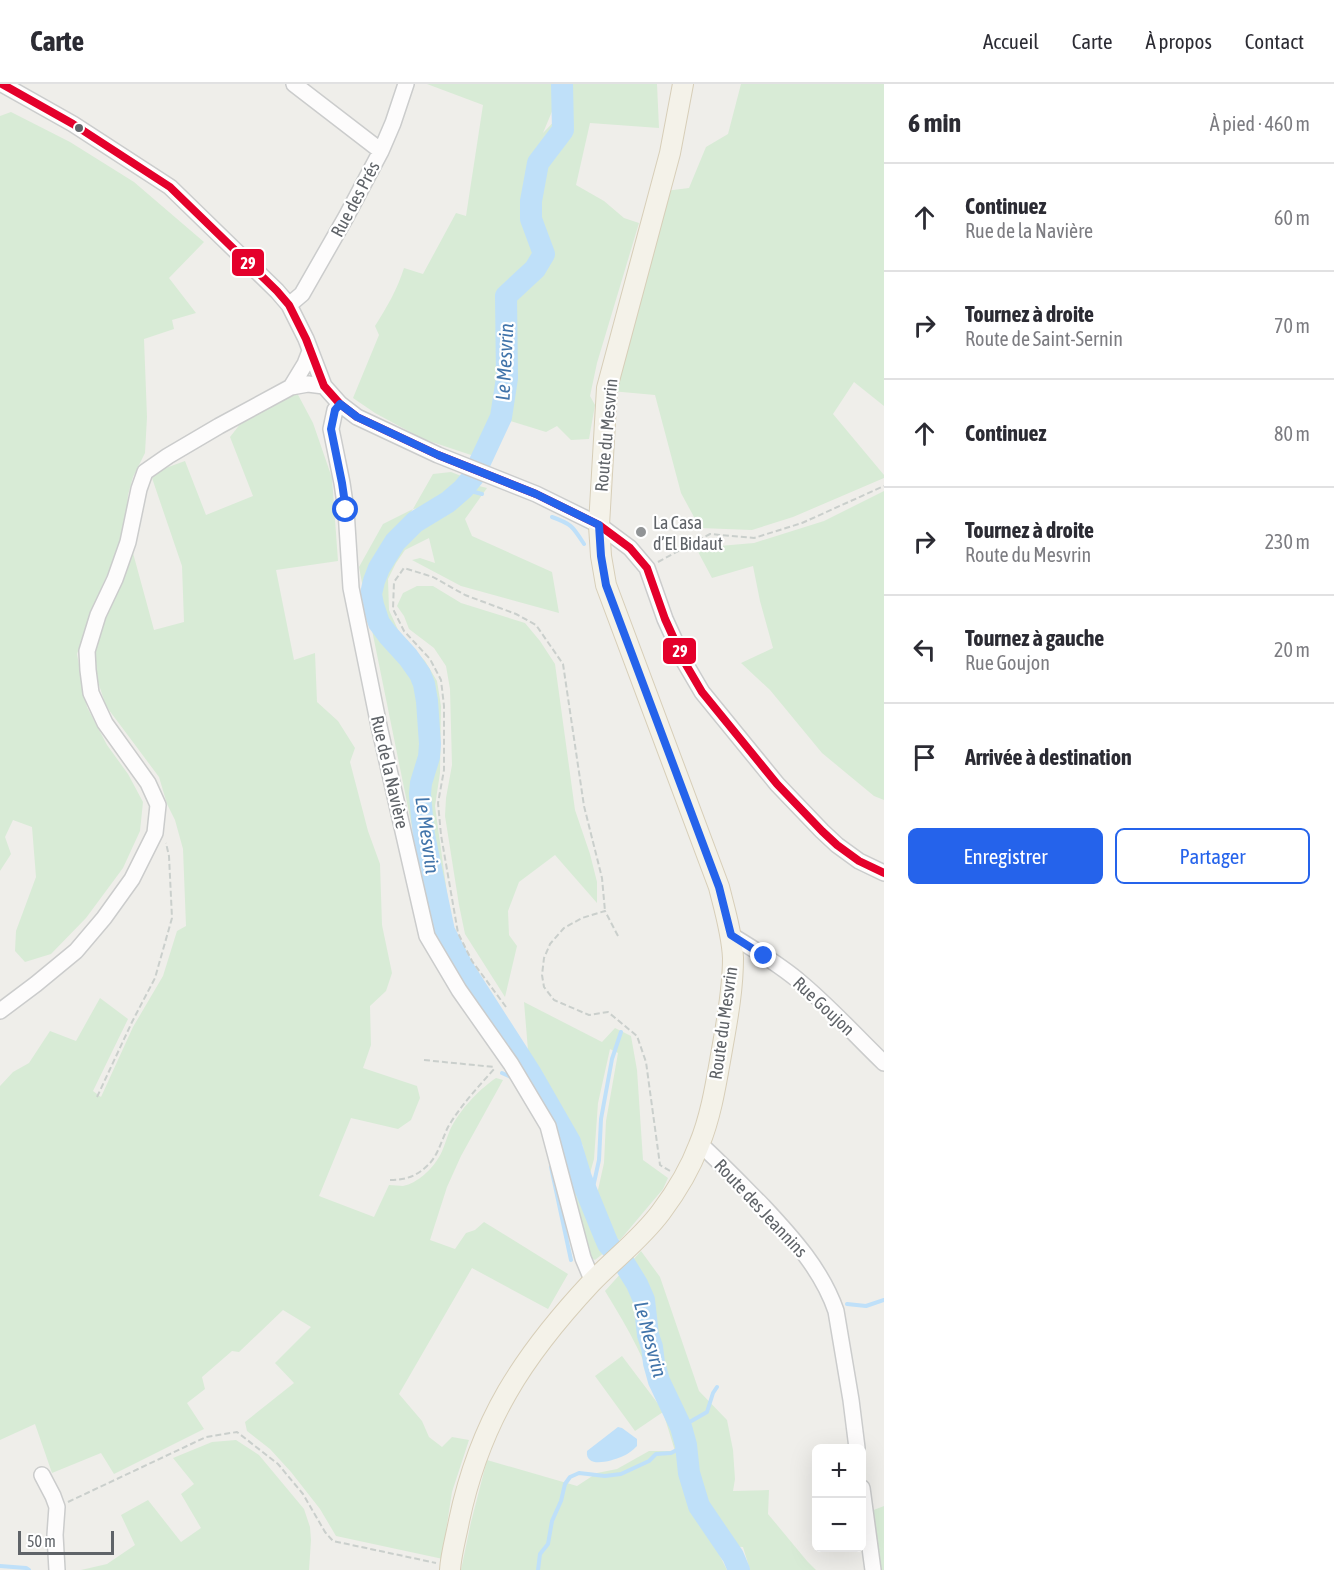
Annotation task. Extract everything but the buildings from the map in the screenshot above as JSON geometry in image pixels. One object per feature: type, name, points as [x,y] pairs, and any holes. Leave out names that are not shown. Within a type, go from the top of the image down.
[{"type":"main road","name":"Route du Mesvrin","points":[[450,1568],[472,1473],[482,1443],[507,1390],[552,1327],[599,1275],[645,1231],[661,1212],[684,1176],[700,1144],[709,1113],[729,1011],[733,958],[731,935],[719,887],[606,585],[599,525],[607,388],[670,153],[683,84]]},
{"type":"street","points":[[2,84],[73,124],[170,187],[289,305],[324,386],[340,404],[357,417],[453,461],[536,494],[599,525],[630,548],[647,568],[665,619],[685,663],[702,692],[777,784],[822,831],[859,861],[884,873]]},
{"type":"street","points":[[294,84],[381,151]]},
{"type":"street","name":"Rue des Prés","points":[[289,305],[302,294],[381,151],[406,84]]},
{"type":"street","points":[[291,387],[310,351]]},
{"type":"street","points":[[0,1011],[76,951],[104,918],[132,879],[155,833],[158,805],[148,783],[105,723],[91,693],[87,670],[87,651],[98,615],[115,579],[128,542],[139,489],[145,472],[219,426],[291,387],[308,384],[324,386]]},
{"type":"street","name":"Rue de la Navière","points":[[340,404],[335,410],[331,429],[346,510],[351,588],[379,726],[427,936],[459,990],[511,1064],[548,1126],[584,1258],[599,1275]]},
{"type":"street","name":"Rue Goujon","points":[[731,935],[799,981],[884,1063]]},
{"type":"street","name":"Route des Jeannins","points":[[700,1144],[727,1168],[785,1230],[809,1259],[832,1299],[851,1400],[856,1444]]},
{"type":"street","points":[[42,1475],[57,1507],[55,1535],[57,1570]]},
{"type":"street","points":[[862,1498],[873,1570]]},
{"type":"path","points":[[647,568],[710,534],[754,538],[802,523],[884,486]]},
{"type":"path","points":[[506,1007],[472,962],[458,933],[441,835],[438,802],[444,770],[444,706],[441,680],[430,659],[404,631],[393,609],[394,582],[404,568],[433,577],[465,595],[516,614],[536,625],[563,664],[584,806],[602,878],[605,910],[618,936]]},
{"type":"path","points":[[97,1097],[155,978],[172,918],[169,856],[165,836]]},
{"type":"path","points":[[605,910],[564,927],[550,944],[544,958],[542,975],[544,987],[554,1000],[589,1015],[608,1012],[637,1036],[646,1062],[660,1165],[684,1176]]},
{"type":"path","points":[[424,1060],[495,1068],[511,1064]]},
{"type":"path","points":[[390,1180],[402,1180],[415,1176],[431,1163],[448,1127],[466,1100],[495,1068]]},
{"type":"path","points":[[57,1507],[206,1437],[237,1432],[278,1464],[303,1494],[325,1532],[333,1541],[450,1568]]},
{"type":"green space","points":[[427,84],[556,84],[553,109],[543,133],[565,110],[568,84],[657,84],[659,128],[590,123],[576,185],[604,201],[624,218],[639,223],[597,363],[590,396],[595,405],[589,439],[571,440],[557,426],[546,432],[507,420],[492,462],[423,439],[375,413],[353,398],[379,335],[375,326],[404,268],[423,274],[456,213],[466,216],[483,105]]},
{"type":"green space","points":[[741,84],[884,84],[884,406],[854,382],[833,414],[884,475],[884,478],[793,517],[752,530],[700,528],[681,493],[655,395],[611,391],[665,191],[689,188],[706,147],[728,134]]},
{"type":"green space","points":[[11,112],[70,142],[134,182],[204,242],[169,278],[196,313],[172,320],[174,329],[144,339],[147,417],[145,453],[133,477],[128,495],[125,535],[95,602],[77,654],[87,707],[107,745],[128,774],[143,802],[140,831],[123,868],[86,918],[51,954],[25,962],[15,951],[16,931],[36,877],[32,827],[13,820],[5,837],[11,854],[0,871],[0,116]]},
{"type":"green space","points":[[296,391],[313,423],[332,478],[338,561],[276,570],[294,660],[315,653],[317,702],[338,721],[355,748],[350,762],[368,831],[380,864],[382,925],[392,973],[386,991],[370,1006],[371,1045],[363,1068],[417,1086],[420,1098],[411,1120],[398,1129],[351,1118],[319,1196],[374,1217],[389,1185],[403,1186],[424,1175],[439,1157],[450,1130],[464,1108],[496,1078],[503,1080],[461,1156],[447,1187],[430,1240],[455,1249],[466,1233],[475,1230],[484,1222],[568,1274],[548,1309],[472,1268],[399,1394],[422,1421],[429,1437],[442,1447],[452,1437],[469,1440],[452,1492],[443,1559],[336,1536],[320,1509],[291,1472],[270,1449],[247,1431],[245,1422],[294,1383],[275,1363],[311,1327],[283,1310],[239,1352],[232,1351],[202,1377],[205,1389],[187,1403],[204,1429],[114,1474],[101,1453],[52,1473],[35,1424],[0,1440],[0,1086],[13,1072],[29,1063],[50,1031],[76,1041],[100,998],[128,1019],[93,1091],[101,1097],[133,1027],[163,976],[177,931],[186,926],[183,849],[175,820],[167,804],[159,777],[106,706],[98,682],[95,658],[99,629],[133,553],[154,630],[184,622],[182,566],[152,478],[160,470],[185,461],[206,515],[253,496],[230,437],[241,423]]},
{"type":"green space","points":[[451,472],[464,477],[428,507],[413,509],[433,474]]},
{"type":"green space","points":[[475,485],[487,488],[465,519],[472,536],[552,572],[559,613],[461,586],[412,560],[420,558],[435,563],[429,538],[405,550],[388,579],[389,610],[399,632],[425,661],[437,681],[441,706],[440,773],[435,806],[451,922],[446,917],[431,839],[426,786],[433,764],[434,746],[429,695],[424,676],[408,651],[389,629],[377,592],[381,576],[402,543],[420,526],[444,512]]},
{"type":"green space","points":[[884,491],[884,800],[874,796],[822,753],[770,690],[741,663],[773,648],[753,566],[712,578],[696,548],[754,543],[824,521]]},
{"type":"green space","points":[[413,509],[377,556],[363,588],[359,567],[383,524]]},
{"type":"green space","points":[[417,586],[433,586],[461,603],[525,623],[555,664],[575,810],[597,882],[597,903],[555,855],[519,882],[508,911],[509,935],[517,946],[505,997],[465,934],[445,816],[452,765],[450,689],[446,666],[434,648],[409,629],[397,606],[403,593]]},
{"type":"green space","points":[[372,630],[406,665],[418,685],[426,751],[421,765],[417,791],[422,849],[415,842]]},
{"type":"green space","points":[[524,1002],[602,1042],[615,1028],[631,1036],[637,1070],[643,1160],[668,1178],[663,1189],[620,1240],[610,1236],[596,1199],[604,1163],[606,1121],[618,1053],[610,1049],[598,1103],[594,1159],[587,1184],[583,1146],[559,1103],[535,1069],[528,1050]]},
{"type":"green space","points":[[560,1135],[605,1252],[595,1260],[588,1256]]},
{"type":"green space","points":[[641,1251],[660,1277],[699,1391],[727,1420],[733,1450],[735,1479],[733,1491],[769,1490],[768,1514],[816,1570],[750,1570],[743,1547],[715,1546],[727,1570],[461,1570],[487,1460],[577,1486],[597,1473],[617,1469],[649,1451],[675,1451],[663,1412],[635,1431],[595,1376],[622,1356],[662,1409],[651,1377],[637,1348],[605,1291]]},
{"type":"green space","points":[[236,1440],[259,1455],[304,1509],[310,1527],[309,1570],[81,1570],[107,1564],[135,1545],[121,1515],[148,1500],[181,1542],[201,1528],[181,1494],[194,1484],[173,1458],[212,1442]]},
{"type":"green space","points":[[884,1506],[884,1570],[881,1570],[871,1511]]},
{"type":"water","points":[[618,1427],[637,1439],[637,1446],[625,1455],[611,1460],[594,1462],[590,1460],[587,1457],[587,1451]]},
{"type":"waterway","name":"Le Mesvrin","points":[[562,84],[563,130],[538,163],[531,201],[531,219],[544,254],[535,269],[506,296],[507,378],[501,417],[473,477],[448,502],[415,522],[395,542],[379,568],[371,594],[379,623],[408,657],[424,684],[430,744],[420,794],[424,835],[444,931],[463,968],[531,1074],[570,1142],[581,1178],[608,1244],[624,1263],[637,1284],[644,1300],[648,1335],[659,1381],[681,1427],[686,1445],[689,1473],[699,1506],[733,1556],[739,1570]]},
{"type":"waterway","points":[[463,489],[482,494]]},
{"type":"waterway","points":[[552,517],[571,527],[584,544]]},
{"type":"waterway","points":[[590,1201],[599,1160],[601,1119],[612,1059],[621,1032]]},
{"type":"waterway","points":[[502,1073],[513,1078]]},
{"type":"waterway","points":[[551,1167],[571,1260]]},
{"type":"waterway","points":[[847,1304],[866,1306],[884,1300]]},
{"type":"waterway","points":[[681,1427],[707,1412],[717,1387]]},
{"type":"waterway","points":[[538,1570],[540,1554],[548,1544],[552,1521],[561,1501],[565,1484],[570,1477],[579,1473],[605,1476],[621,1474],[649,1461],[656,1454],[671,1453],[686,1445]]},
{"type":"waterway","points":[[0,1566],[29,1570]]},
{"type":"transit line","name":"29","points":[[2,84],[73,124],[170,187],[289,305],[306,339],[324,386],[340,404],[357,417],[438,455],[536,494],[599,525],[630,548],[647,568],[665,619],[685,663],[702,692],[777,784],[822,831],[859,861],[884,873]]},
{"type":"place","name":"La Casa d’El Bidaut","points":[[641,532]]},
{"type":"route","points":[[346,510],[331,429],[335,410],[340,404],[357,417],[438,455],[536,494],[599,525],[606,585],[719,887],[731,935],[764,956]]}]
